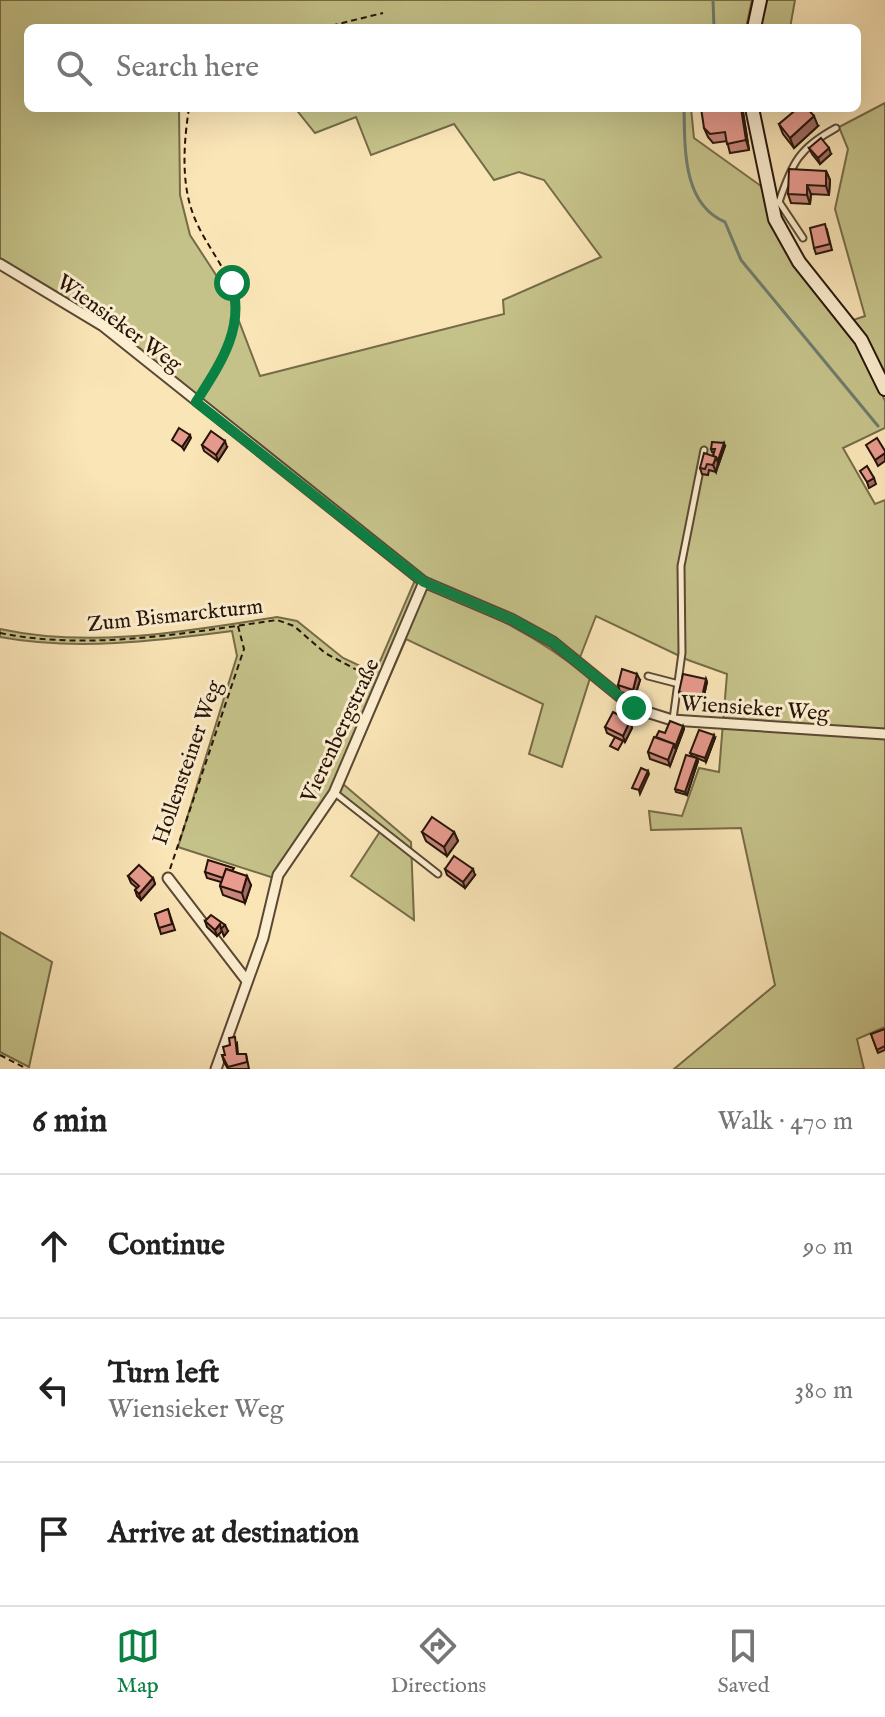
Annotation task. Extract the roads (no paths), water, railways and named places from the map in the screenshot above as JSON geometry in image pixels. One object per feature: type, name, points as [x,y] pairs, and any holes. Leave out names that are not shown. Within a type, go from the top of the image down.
[{"type":"main road","points":[[755,24],[760,0]]},
{"type":"main road","points":[[753,112],[775,203],[799,262],[861,340],[885,389]]},
{"type":"street","name":"Wiensieker Weg","points":[[0,264],[103,326],[424,582],[511,619],[553,642],[634,708],[672,720],[885,734]]},
{"type":"street","name":"Vierenbergstraße","points":[[216,1069],[263,938],[278,875],[334,793],[424,582]]},
{"type":"street","name":"Hollensteiner Weg","points":[[168,878],[247,981]]},
{"type":"lane","points":[[803,238],[775,203],[791,165],[810,142],[836,128]]},
{"type":"lane","points":[[672,720],[675,683],[682,653],[681,566],[704,450]]},
{"type":"lane","points":[[648,676],[675,683]]},
{"type":"lane","points":[[334,793],[438,874]]},
{"type":"waterway","points":[[713,0],[714,24]]},
{"type":"waterway","points":[[684,112],[689,173],[701,202],[711,214],[725,222],[741,260],[878,426]]}]
